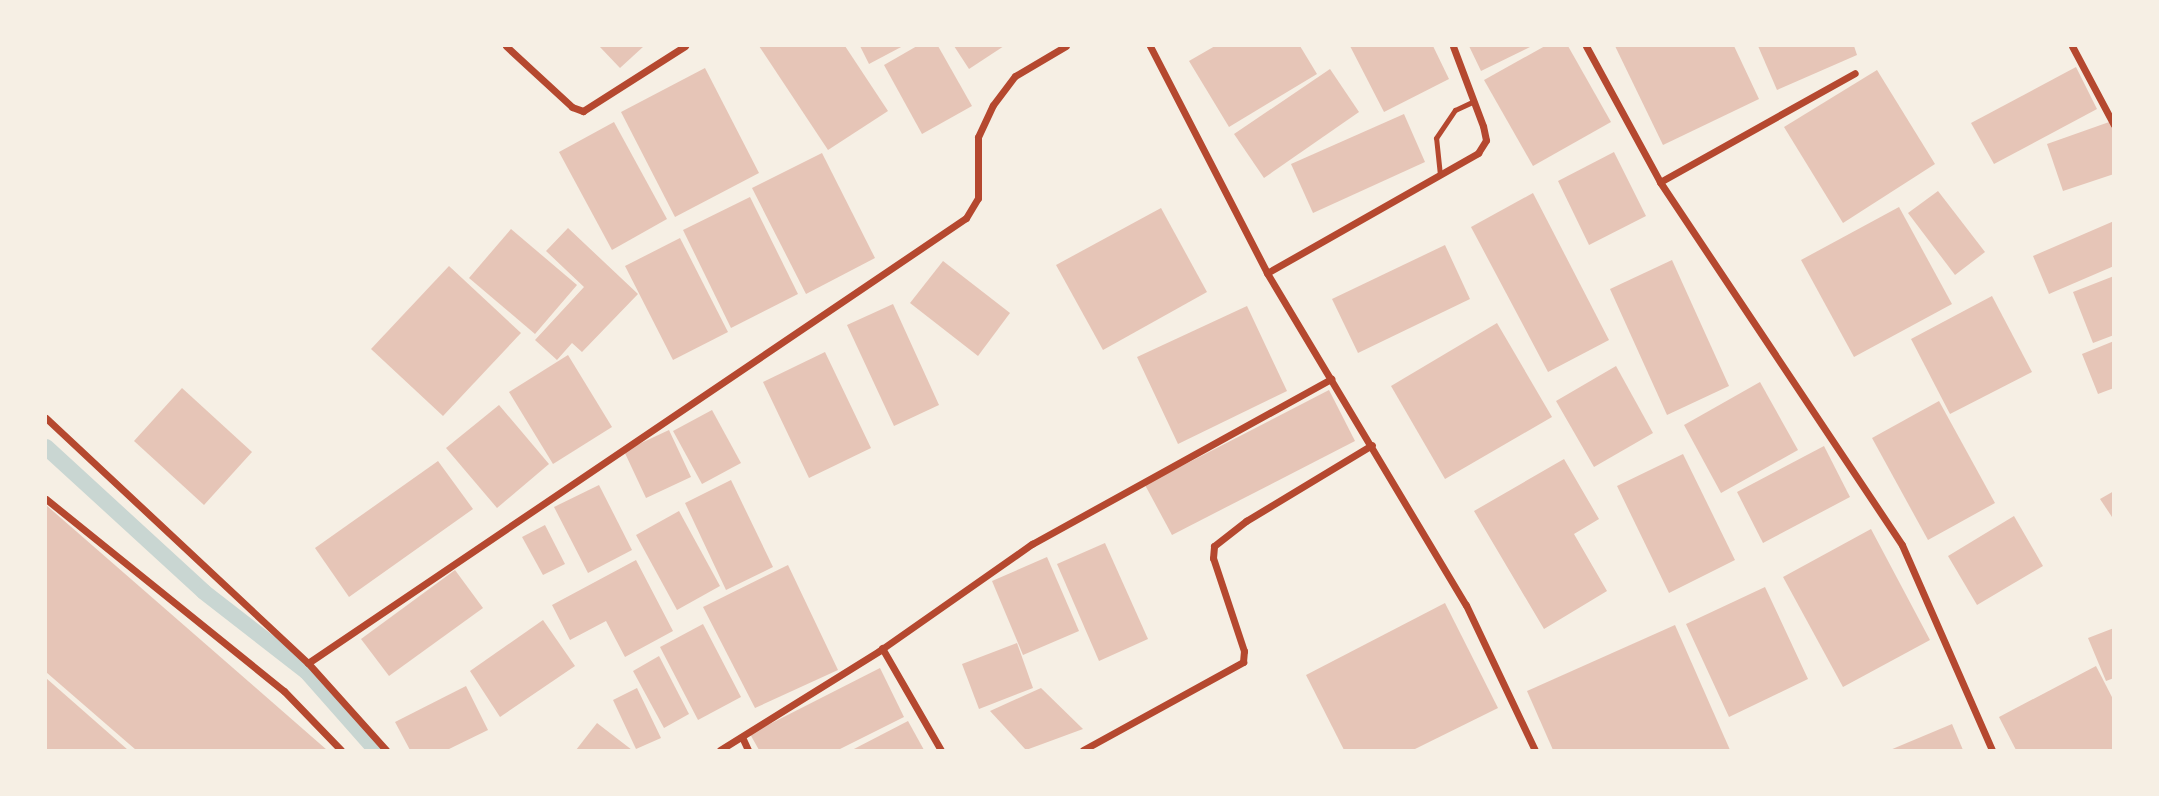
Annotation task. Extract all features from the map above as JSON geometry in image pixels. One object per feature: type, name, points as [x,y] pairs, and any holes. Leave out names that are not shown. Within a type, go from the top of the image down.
[{"type":"street","points":[[506,46],[572,107],[583,111],[685,46]]},
{"type":"street","points":[[308,663],[966,218],[978,198],[978,137],[993,105],[1015,76],[1066,46]]},
{"type":"street","points":[[1150,46],[1268,273],[1466,605],[1535,751]]},
{"type":"street","points":[[1268,273],[1478,153],[1486,140],[1453,46]]},
{"type":"street","points":[[1586,46],[1660,182],[1902,545],[1992,751]]},
{"type":"street","points":[[2072,46],[2113,125]]},
{"type":"street","points":[[1660,182],[1855,74]]},
{"type":"street","points":[[720,751],[881,648],[1032,544],[1331,379]]},
{"type":"street","points":[[46,418],[308,663],[386,751]]},
{"type":"street","points":[[1083,751],[1243,662],[1244,651],[1213,558],[1214,546],[1247,521],[1373,445]]},
{"type":"street","points":[[46,499],[284,691],[341,751]]},
{"type":"street","points":[[881,648],[942,751]]},
{"type":"street","points":[[742,737],[748,751]]},
{"type":"lane","points":[[1440,175],[1436,138],[1455,110],[1474,101]]},
{"type":"building","points":[[599,46],[644,46],[620,68]]},
{"type":"building","points":[[759,46],[845,46],[888,111],[828,150]]},
{"type":"building","points":[[860,46],[903,46],[869,64]]},
{"type":"building","points":[[917,46],[938,46],[972,106],[922,134],[884,65]]},
{"type":"building","points":[[954,46],[1004,46],[969,69]]},
{"type":"building","points":[[1215,46],[1300,46],[1317,74],[1229,127],[1189,61]]},
{"type":"building","points":[[1350,46],[1433,46],[1449,79],[1384,112]]},
{"type":"building","points":[[1469,46],[1532,46],[1481,71]]},
{"type":"building","points":[[1545,46],[1568,46],[1611,122],[1533,166],[1484,80]]},
{"type":"building","points":[[1615,46],[1734,46],[1759,99],[1663,145]]},
{"type":"building","points":[[1758,46],[1854,46],[1857,55],[1777,90]]},
{"type":"building","points":[[2076,67],[2097,109],[1994,164],[1971,123]]},
{"type":"building","points":[[705,68],[759,173],[675,217],[621,112]]},
{"type":"building","points":[[1330,69],[1359,112],[1264,178],[1234,134]]},
{"type":"building","points":[[1877,70],[1935,164],[1843,223],[1784,127]]},
{"type":"building","points":[[1404,114],[1425,162],[1313,213],[1291,164]]},
{"type":"building","points":[[2112,121],[2114,174],[2063,191],[2047,144]]},
{"type":"building","points":[[614,122],[667,219],[612,250],[559,152]]},
{"type":"building","points":[[1614,152],[1646,216],[1589,245],[1558,181]]},
{"type":"building","points":[[822,153],[875,258],[806,294],[752,188]]},
{"type":"building","points":[[1938,191],[1985,252],[1955,275],[1908,213]]},
{"type":"building","points":[[1533,193],[1609,340],[1548,372],[1471,227]]},
{"type":"building","points":[[750,197],[798,294],[731,328],[683,230]]},
{"type":"building","points":[[1899,207],[1952,304],[1854,357],[1801,260]]},
{"type":"building","points":[[1161,208],[1207,292],[1103,350],[1056,265]]},
{"type":"building","points":[[2114,221],[2114,266],[2049,294],[2033,256]]},
{"type":"building","points":[[568,228],[638,294],[582,352],[572,343],[557,360],[535,340],[584,287],[546,251]]},
{"type":"building","points":[[511,229],[577,285],[535,334],[469,278]]},
{"type":"building","points":[[680,238],[728,332],[673,360],[625,266]]},
{"type":"building","points":[[1445,245],[1470,299],[1358,353],[1332,299]]},
{"type":"building","points":[[1672,260],[1729,386],[1667,415],[1610,289]]},
{"type":"building","points":[[943,261],[1010,313],[978,356],[910,303]]},
{"type":"building","points":[[449,266],[521,333],[443,416],[371,349]]},
{"type":"building","points":[[2114,276],[2114,335],[2093,343],[2073,292]]},
{"type":"building","points":[[1992,296],[2032,372],[1950,414],[1911,339]]},
{"type":"building","points":[[893,304],[939,405],[894,426],[847,325]]},
{"type":"building","points":[[1247,306],[1287,391],[1178,444],[1137,357]]},
{"type":"building","points":[[1497,323],[1552,417],[1445,479],[1391,386]]},
{"type":"building","points":[[2114,341],[2114,388],[2098,394],[2082,354]]},
{"type":"building","points":[[825,352],[871,448],[809,478],[763,382]]},
{"type":"building","points":[[568,355],[612,427],[553,464],[509,392]]},
{"type":"building","points":[[1616,366],[1653,433],[1594,467],[1556,401]]},
{"type":"building","points":[[1760,382],[1798,450],[1721,493],[1684,425]]},
{"type":"building","points":[[182,388],[252,452],[204,505],[134,441]]},
{"type":"building","points":[[1329,390],[1355,441],[1172,535],[1145,485]]},
{"type":"building","points":[[1939,401],[1995,503],[1928,540],[1872,438]]},
{"type":"building","points":[[499,405],[549,464],[497,508],[446,448]]},
{"type":"building","points":[[712,410],[741,463],[702,484],[673,431]]},
{"type":"building","points":[[669,430],[691,477],[646,498],[624,451]]},
{"type":"building","points":[[1824,446],[1850,497],[1763,543],[1737,492]]},
{"type":"building","points":[[1683,454],[1735,560],[1669,593],[1617,486]]},
{"type":"building","points":[[1564,459],[1599,519],[1574,534],[1607,591],[1544,629],[1474,511]]},
{"type":"building","points":[[438,461],[473,509],[349,597],[315,548]]},
{"type":"building","points":[[731,480],[773,567],[726,590],[685,503]]},
{"type":"building","points":[[599,485],[632,550],[588,573],[554,507]]},
{"type":"building","points":[[2114,491],[2114,520],[2100,499]]},
{"type":"building","points":[[46,505],[327,750],[136,750],[46,672]]},
{"type":"building","points":[[679,511],[720,586],[677,610],[636,535]]},
{"type":"building","points":[[2014,516],[2043,566],[1977,605],[1948,556]]},
{"type":"building","points":[[545,525],[565,564],[543,575],[522,537]]},
{"type":"building","points":[[1871,529],[1930,640],[1843,687],[1783,577]]},
{"type":"building","points":[[1105,543],[1148,639],[1099,661],[1057,564]]},
{"type":"building","points":[[1047,557],[1079,631],[1023,655],[992,581]]},
{"type":"building","points":[[636,560],[673,631],[625,657],[606,621],[570,640],[552,605]]},
{"type":"building","points":[[788,565],[838,670],[755,708],[703,607]]},
{"type":"building","points":[[455,570],[483,608],[389,676],[361,639]]},
{"type":"building","points":[[1765,587],[1808,679],[1729,717],[1686,624]]},
{"type":"building","points":[[1445,603],[1498,708],[1413,750],[1344,750],[1306,675]]},
{"type":"building","points":[[543,620],[575,666],[500,717],[470,671]]},
{"type":"building","points":[[703,624],[741,697],[698,720],[660,647]]},
{"type":"building","points":[[1675,625],[1730,750],[1553,750],[1527,691]]},
{"type":"building","points":[[2114,628],[2114,678],[2106,681],[2088,638]]},
{"type":"building","points":[[1017,643],[1033,688],[979,709],[962,664]]},
{"type":"building","points":[[659,656],[689,714],[664,728],[633,671]]},
{"type":"building","points":[[2096,666],[2114,701],[2114,750],[2016,750],[1999,717]]},
{"type":"building","points":[[880,668],[904,717],[838,750],[759,750],[750,734]]},
{"type":"building","points":[[46,678],[128,750],[46,750]]},
{"type":"building","points":[[466,686],[488,730],[447,750],[410,750],[395,722]]},
{"type":"building","points":[[637,688],[661,738],[636,749],[613,700]]},
{"type":"building","points":[[1041,688],[1083,729],[1026,750],[990,711]]},
{"type":"building","points":[[908,721],[924,750],[852,750]]},
{"type":"building","points":[[597,723],[632,750],[576,750]]},
{"type":"building","points":[[1952,724],[1963,750],[1890,750]]},
{"type":"waterway","points":[[46,447],[204,592],[306,671],[376,750]]}]
